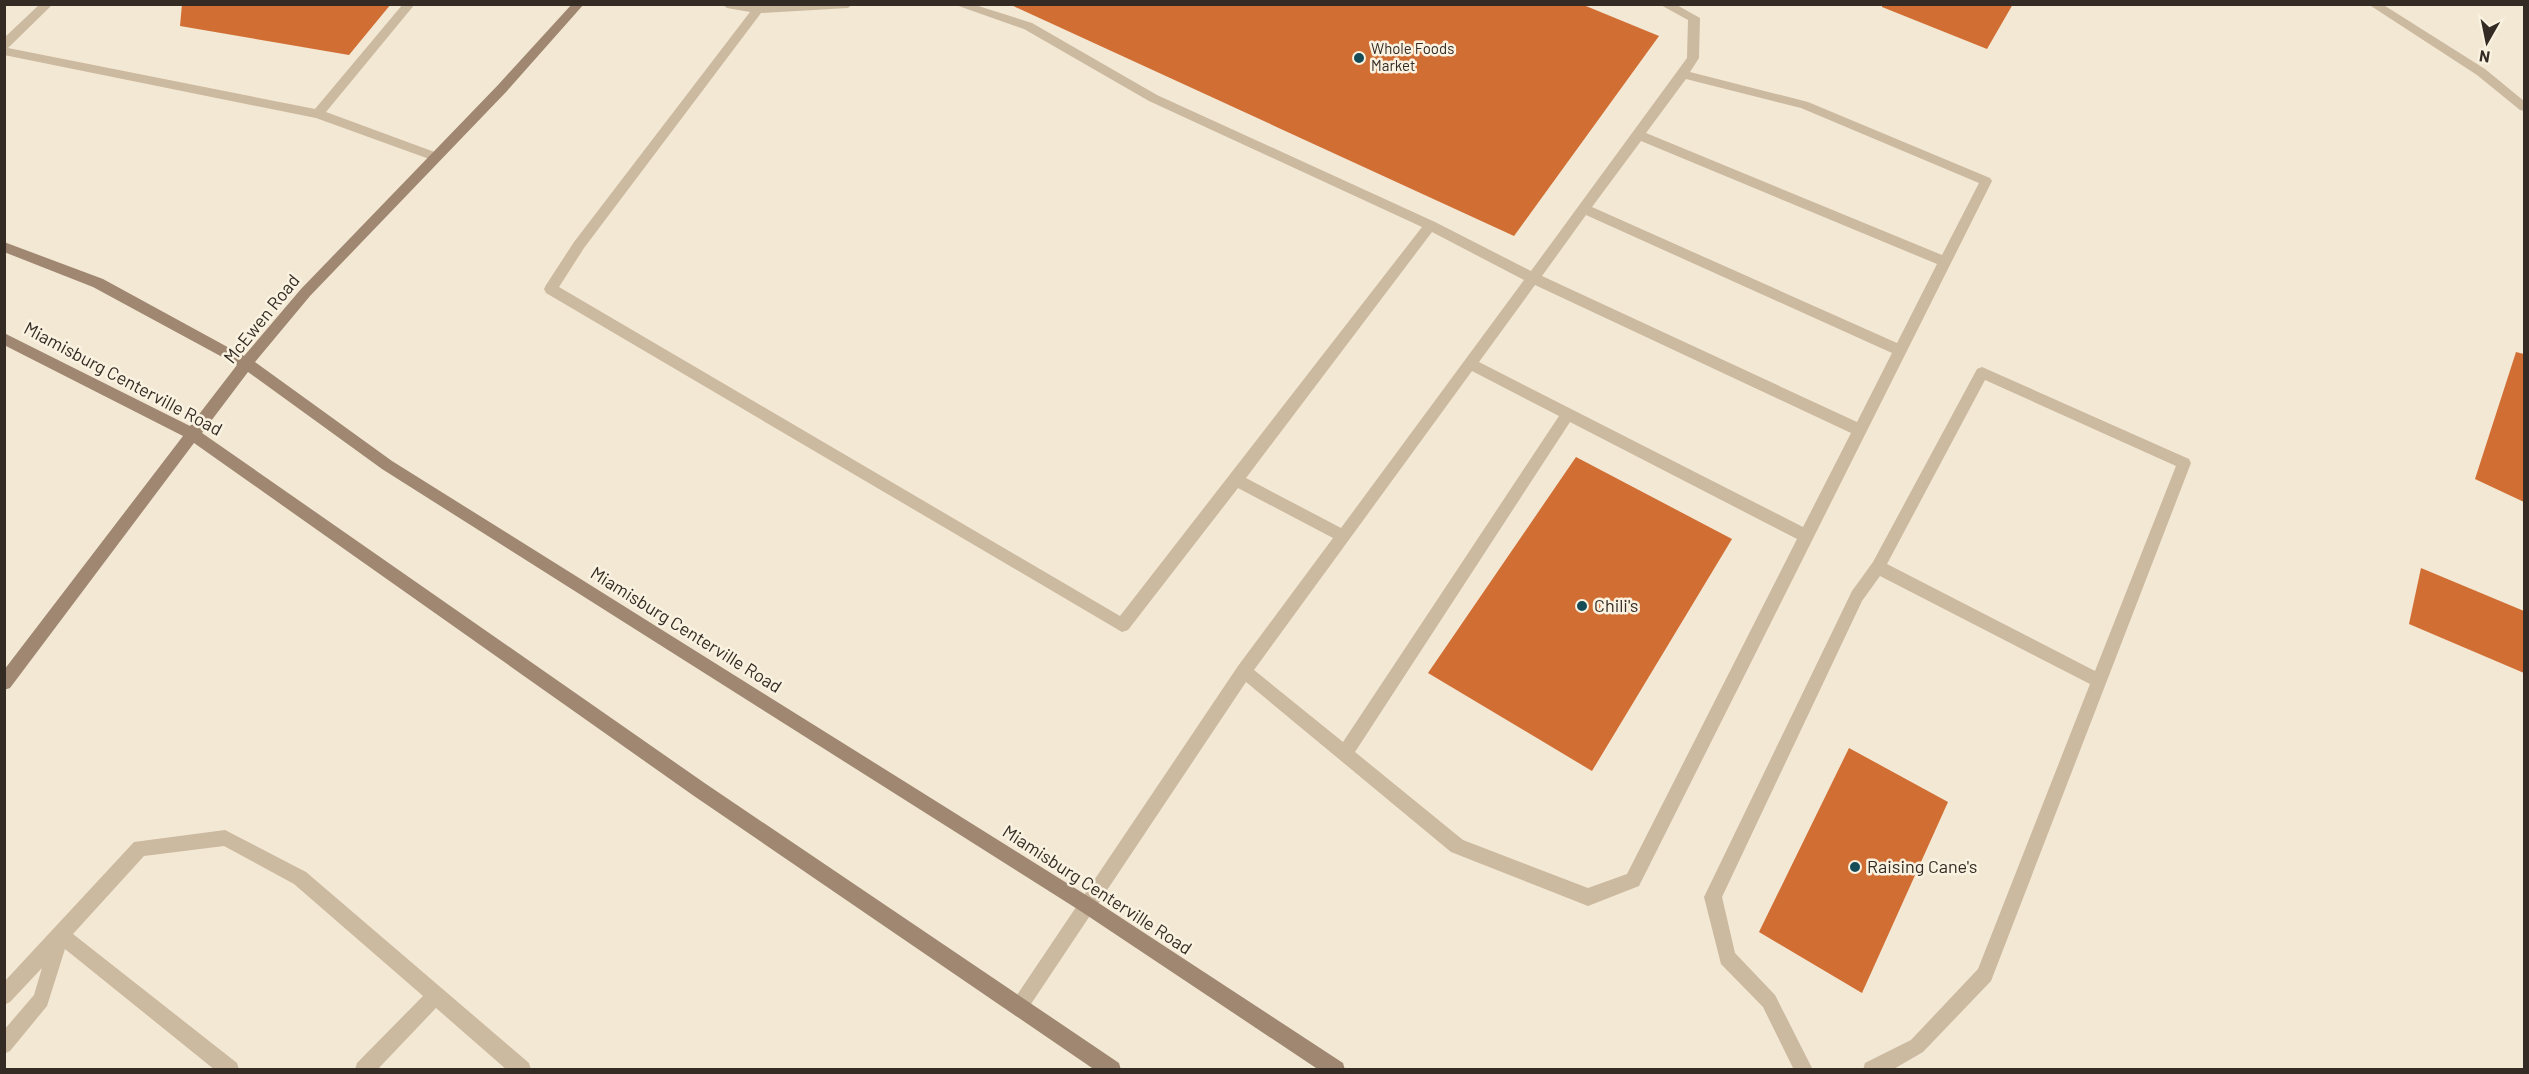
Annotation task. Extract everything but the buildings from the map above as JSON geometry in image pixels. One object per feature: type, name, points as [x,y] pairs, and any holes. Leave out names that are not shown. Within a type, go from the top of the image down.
[{"type":"main road","name":"McEwen Road","points":[[4,683],[268,335],[308,289],[526,65],[579,4]]},
{"type":"main road","name":"Miamisburg Centerville Road","points":[[4,247],[98,283],[248,364],[387,465],[1088,906],[1336,1070]]},
{"type":"main road","name":"Miamisburg Centerville Road","points":[[4,338],[194,435],[700,790],[1112,1070]]},
{"type":"street","points":[[4,45],[48,4]]},
{"type":"street","points":[[318,114],[410,4]]},
{"type":"street","points":[[727,4],[758,9],[848,4]]},
{"type":"street","points":[[958,4],[1028,26],[1153,98],[1430,225],[1533,278],[1860,430]]},
{"type":"street","points":[[1019,1006],[1244,671],[1683,74],[1693,58],[1694,18],[1664,4]]},
{"type":"street","points":[[2373,4],[2481,72],[2524,107]]},
{"type":"street","points":[[758,9],[579,245],[551,289],[1122,625],[1236,480],[1430,225]]},
{"type":"street","points":[[4,51],[318,114],[436,157]]},
{"type":"street","points":[[1244,671],[1457,846],[1588,897],[1633,880],[1986,181],[1803,105],[1683,74]]},
{"type":"street","points":[[1639,135],[1945,262]]},
{"type":"street","points":[[1584,209],[1900,350]]},
{"type":"street","points":[[1470,364],[1806,536]]},
{"type":"street","points":[[1804,1070],[1769,1001],[1727,958],[1713,897],[1857,596],[1878,567],[1982,373],[2184,464],[1985,975],[1917,1046],[1872,1070]]},
{"type":"street","points":[[1345,754],[1567,415]]},
{"type":"street","points":[[1236,480],[1343,536]]},
{"type":"street","points":[[1878,567],[2099,681]]},
{"type":"street","points":[[4,996],[140,848],[225,838],[300,878],[522,1070]]},
{"type":"street","points":[[4,1045],[41,1000],[60,935]]},
{"type":"street","points":[[60,935],[230,1070]]},
{"type":"street","points":[[364,1070],[435,996]]},
{"type":"place","name":"Whole Foods Market","points":[[1359,58]]},
{"type":"place","name":"Chili's","points":[[1582,606]]},
{"type":"place","name":"Raising Cane's","points":[[1855,867]]}]
